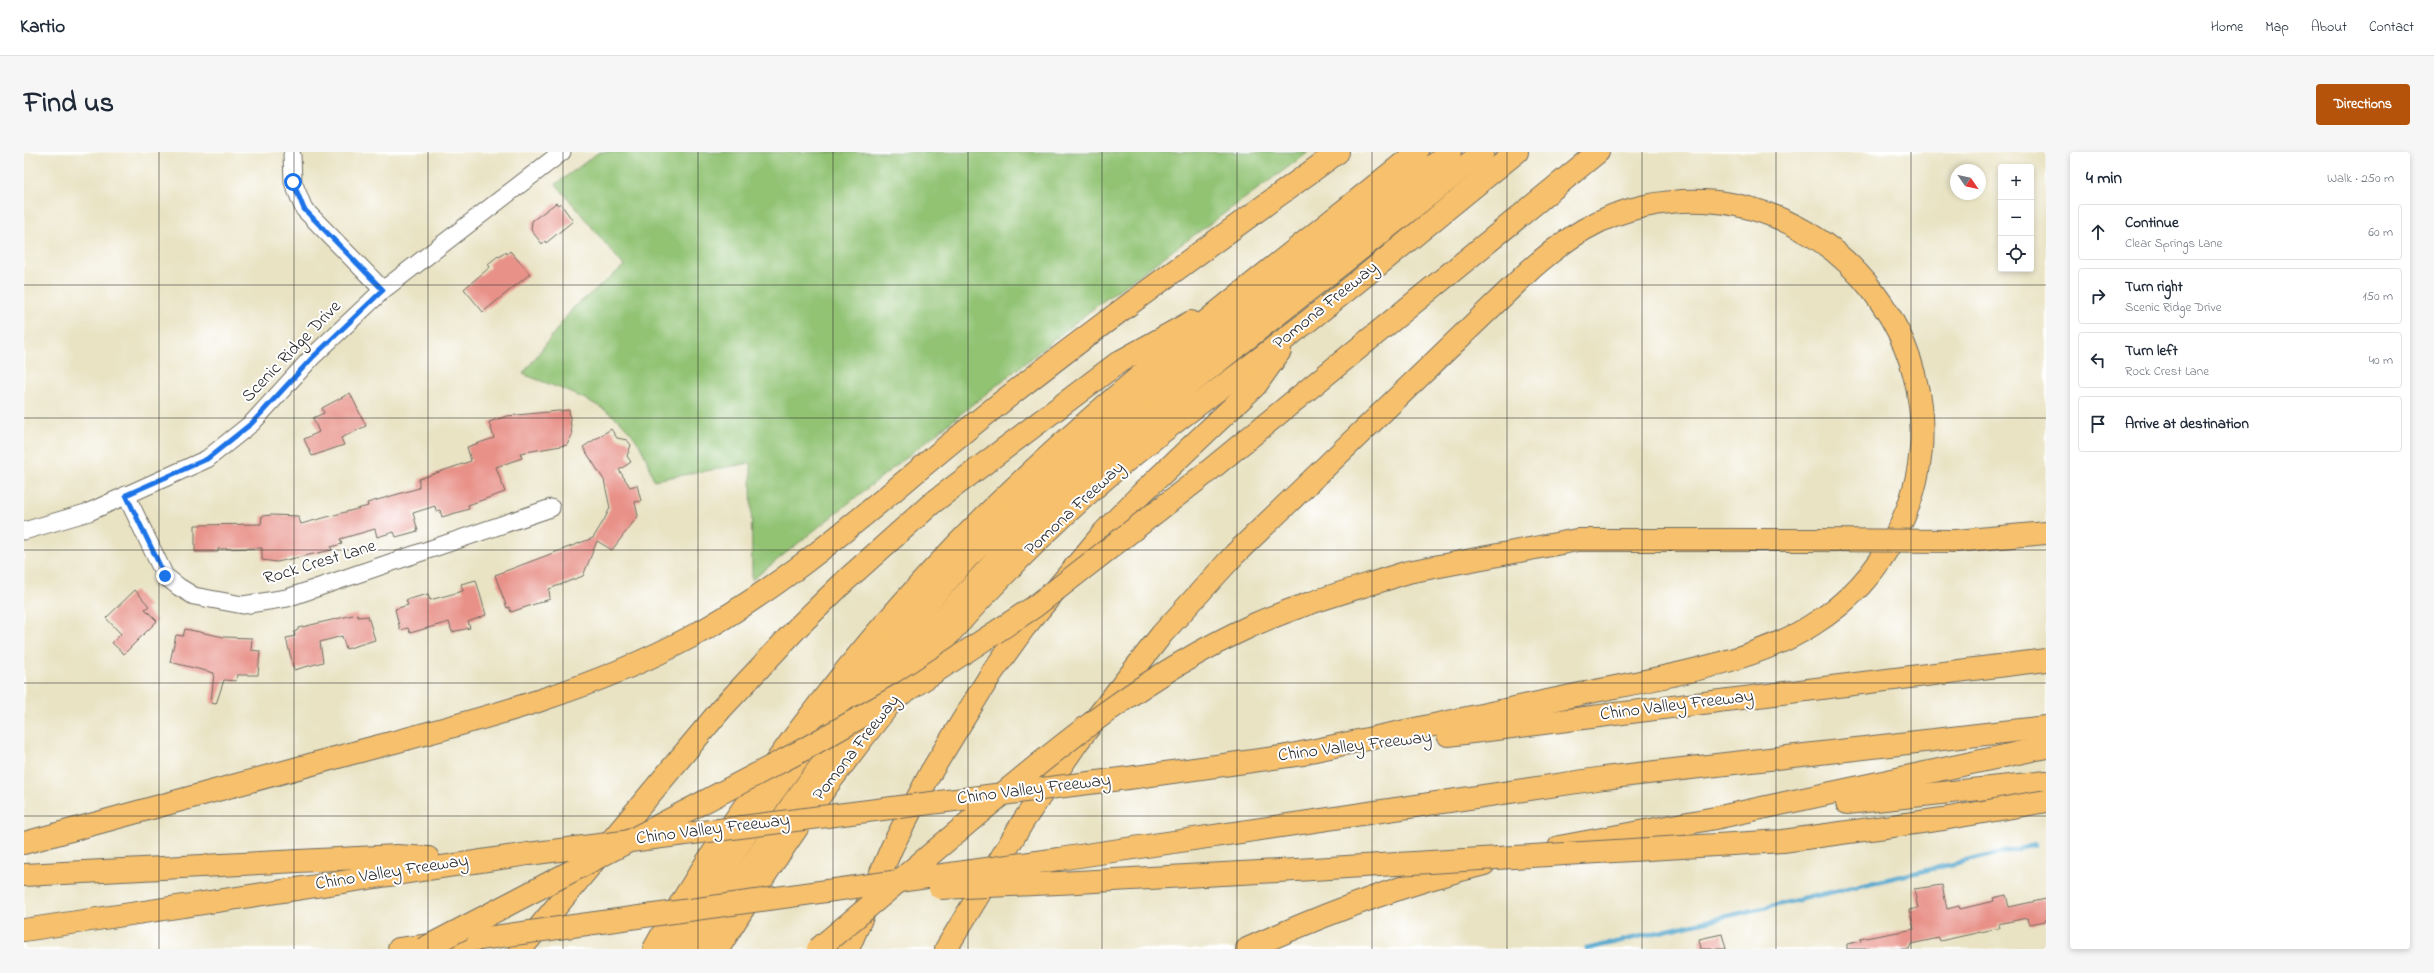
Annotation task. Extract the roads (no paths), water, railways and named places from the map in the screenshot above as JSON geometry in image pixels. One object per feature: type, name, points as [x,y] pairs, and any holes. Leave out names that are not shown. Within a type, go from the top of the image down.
[{"type":"highway","points":[[24,843],[526,707],[609,676],[689,638],[747,604],[790,575],[973,424],[1111,318],[1338,152]]},
{"type":"highway","points":[[654,949],[700,872],[760,783],[835,683],[892,614],[955,547],[1056,449],[1236,298],[1417,152]]},
{"type":"highway","points":[[673,949],[771,795],[826,720],[967,558],[1046,481],[1125,412],[1450,152]]},
{"type":"highway","points":[[697,949],[792,803],[872,697],[1012,542],[1079,478],[1173,398],[1483,152]]},
{"type":"highway","name":"Pomona Freeway","points":[[718,949],[780,852],[867,732],[962,621],[1022,558],[1092,491],[1160,433],[1291,335],[1517,152]]},
{"type":"highway","points":[[423,949],[779,763],[903,693],[1034,607],[1205,474],[1598,152]]},
{"type":"highway","points":[[946,949],[1024,820],[1079,740],[1162,634],[1235,554],[1531,269],[1568,238],[1613,215],[1644,206],[1692,201],[1728,204],[1770,214],[1807,232],[1842,257],[1871,287],[1893,318],[1911,358],[1919,391],[1921,454],[1912,494],[1904,519],[1890,546],[1862,583],[1828,614],[1797,634],[1773,645],[1695,669],[1287,756]]},
{"type":"highway","points":[[521,949],[722,708],[799,626],[890,539],[967,476],[1119,362],[1236,298]]},
{"type":"highway","points":[[848,949],[892,847],[931,772],[991,674],[1024,628],[1104,532],[1141,494],[1256,385],[1291,335]]},
{"type":"highway","points":[[1956,541],[2046,533]]},
{"type":"highway","points":[[818,949],[1082,728],[1130,694],[1205,650],[1253,626],[1298,607],[1408,572],[1577,540],[1956,541],[2046,545]]},
{"type":"highway","name":"Chino Valley Freeway","points":[[24,930],[473,860],[1136,777],[1287,756],[2046,660]]},
{"type":"highway","points":[[399,949],[1059,859],[1604,778],[2046,727]]},
{"type":"highway","points":[[1247,949],[1311,920],[1425,880],[1563,846],[1715,818],[2046,747]]},
{"type":"highway","points":[[1715,818],[2046,782]]},
{"type":"highway","points":[[856,887],[921,888],[1059,883],[1783,841],[1943,819],[2046,801]]},
{"type":"highway","points":[[24,875],[397,856],[473,860]]},
{"type":"street","name":"Scenic Ridge Drive","points":[[24,531],[89,512],[207,459],[252,423],[312,358],[383,290],[562,152]]},
{"type":"street","points":[[292,154],[293,182],[304,209],[383,290]]},
{"type":"street","name":"Rock Crest Lane","points":[[126,495],[165,576],[194,596],[243,605],[287,598],[551,508]]},
{"type":"waterway","points":[[1586,949],[2035,845]]}]
